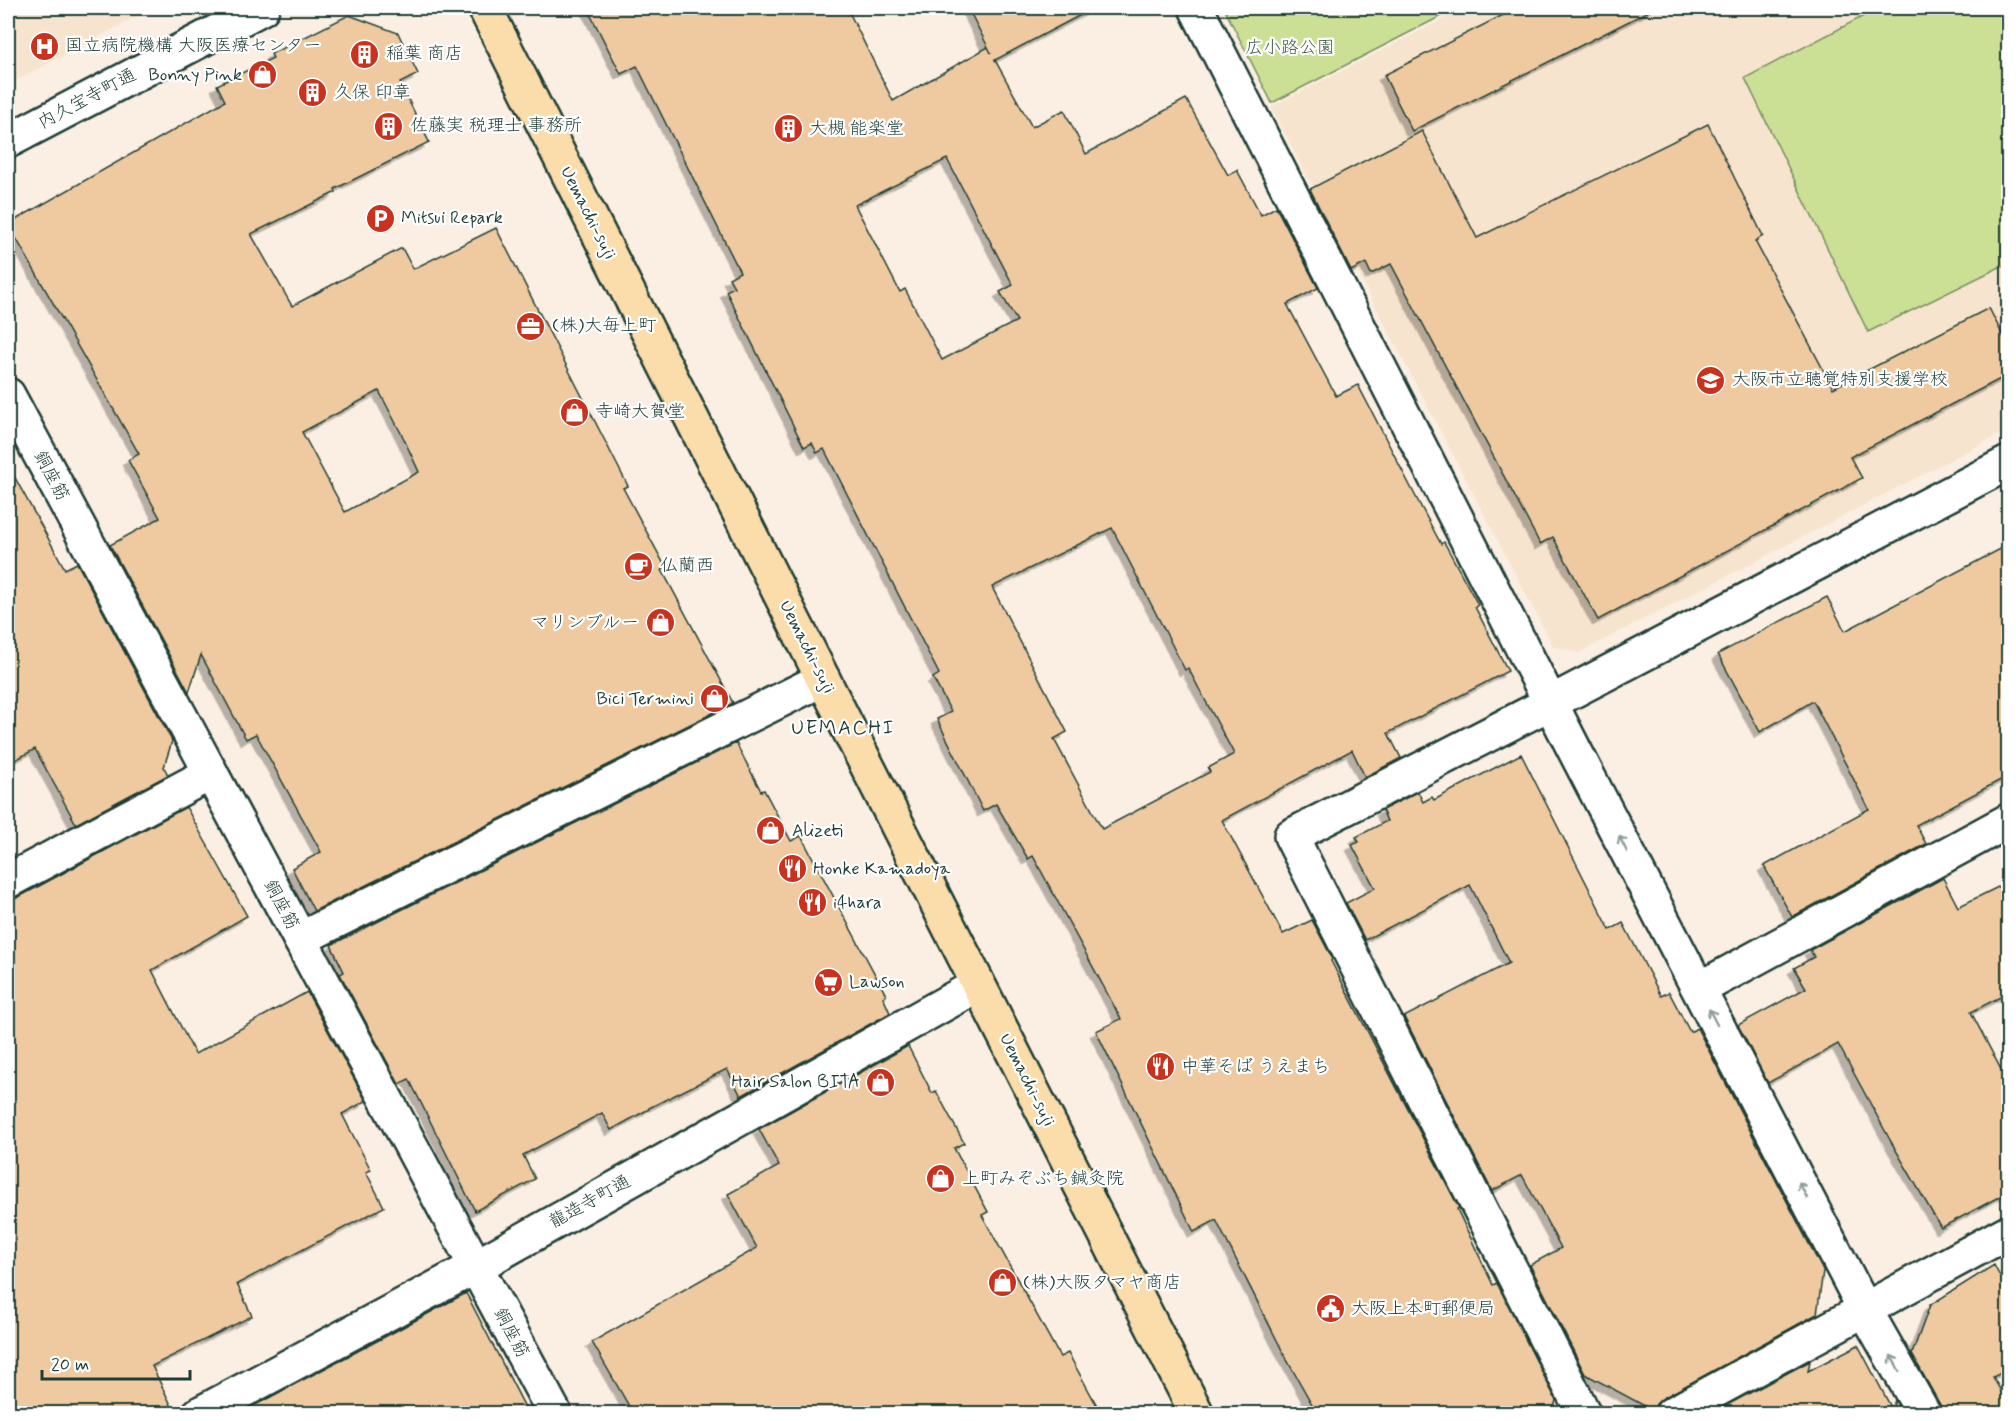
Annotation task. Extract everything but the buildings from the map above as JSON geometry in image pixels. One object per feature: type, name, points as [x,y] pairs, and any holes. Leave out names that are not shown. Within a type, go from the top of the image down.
[{"type":"main road","name":"Uemachi-suji","points":[[485,8],[978,985],[1197,1413]]},
{"type":"street","name":"内久宝寺町通","points":[[8,141],[262,8]]},
{"type":"street","points":[[1196,8],[1698,989],[1865,1310],[1924,1413]]},
{"type":"street","name":"銅座筋","points":[[8,395],[555,1413]]},
{"type":"street","points":[[1584,1413],[1291,836],[2008,463]]},
{"type":"street","points":[[300,939],[823,679]]},
{"type":"street","points":[[8,881],[211,773]]},
{"type":"street","points":[[1698,989],[2008,821]]},
{"type":"street","name":"龍造寺町通","points":[[199,1413],[476,1267],[978,985]]},
{"type":"street","points":[[1672,1413],[2008,1232]]},
{"type":"shaded area","name":"国立病院機構 大阪医療センター","points":[[8,8],[153,8],[8,85]]},
{"type":"shaded area","name":"大阪市立聴覚特別支援学校","points":[[1465,8],[2008,8],[2008,311],[2001,315],[2008,329],[2008,430],[1579,653],[1553,646],[1271,107]]},
{"type":"green space","name":"広小路公園","points":[[1224,8],[1457,8],[1272,103]]},
{"type":"green space","points":[[1879,8],[2008,8],[2008,263],[1868,332],[1745,78]]},
{"type":"place","name":"国立病院機構 大阪医療センター","points":[[44,46]]},
{"type":"place","name":"稲葉 商店","points":[[365,54]]},
{"type":"place","name":"Bonny Pink","points":[[263,75]]},
{"type":"place","name":"久保 印章","points":[[313,93]]},
{"type":"place","name":"佐藤実 税理士 事務所","points":[[389,126]]},
{"type":"place","name":"大槻 能楽堂","points":[[788,129]]},
{"type":"place","name":"Mitsui Repark","points":[[380,218]]},
{"type":"place","name":"(株)大毎上町","points":[[531,326]]},
{"type":"place","name":"大阪市立聴覚特別支援学校","points":[[1711,380]]},
{"type":"place","name":"寺崎大賀堂","points":[[574,412]]},
{"type":"place","name":"仏蘭西","points":[[639,566]]},
{"type":"place","name":"マリンブルー","points":[[660,623]]},
{"type":"place","name":"Bici Termini","points":[[715,699]]},
{"type":"place","name":"Alizeti","points":[[771,831]]},
{"type":"place","name":"Honke Kamadoya","points":[[792,869]]},
{"type":"place","name":"i4hara","points":[[812,903]]},
{"type":"place","name":"Lawson","points":[[828,982]]},
{"type":"place","name":"中華そば うえまち","points":[[1160,1067]]},
{"type":"place","name":"Hair Salon BITA","points":[[881,1082]]},
{"type":"place","name":"上町みぞぶち鍼灸院","points":[[941,1179]]},
{"type":"place","name":"(株)大阪タマヤ商店","points":[[1002,1283]]},
{"type":"place","name":"大阪上本町郵便局","points":[[1330,1309]]},
{"type":"district","name":"UEMACHI","points":[[843,728]]}]
